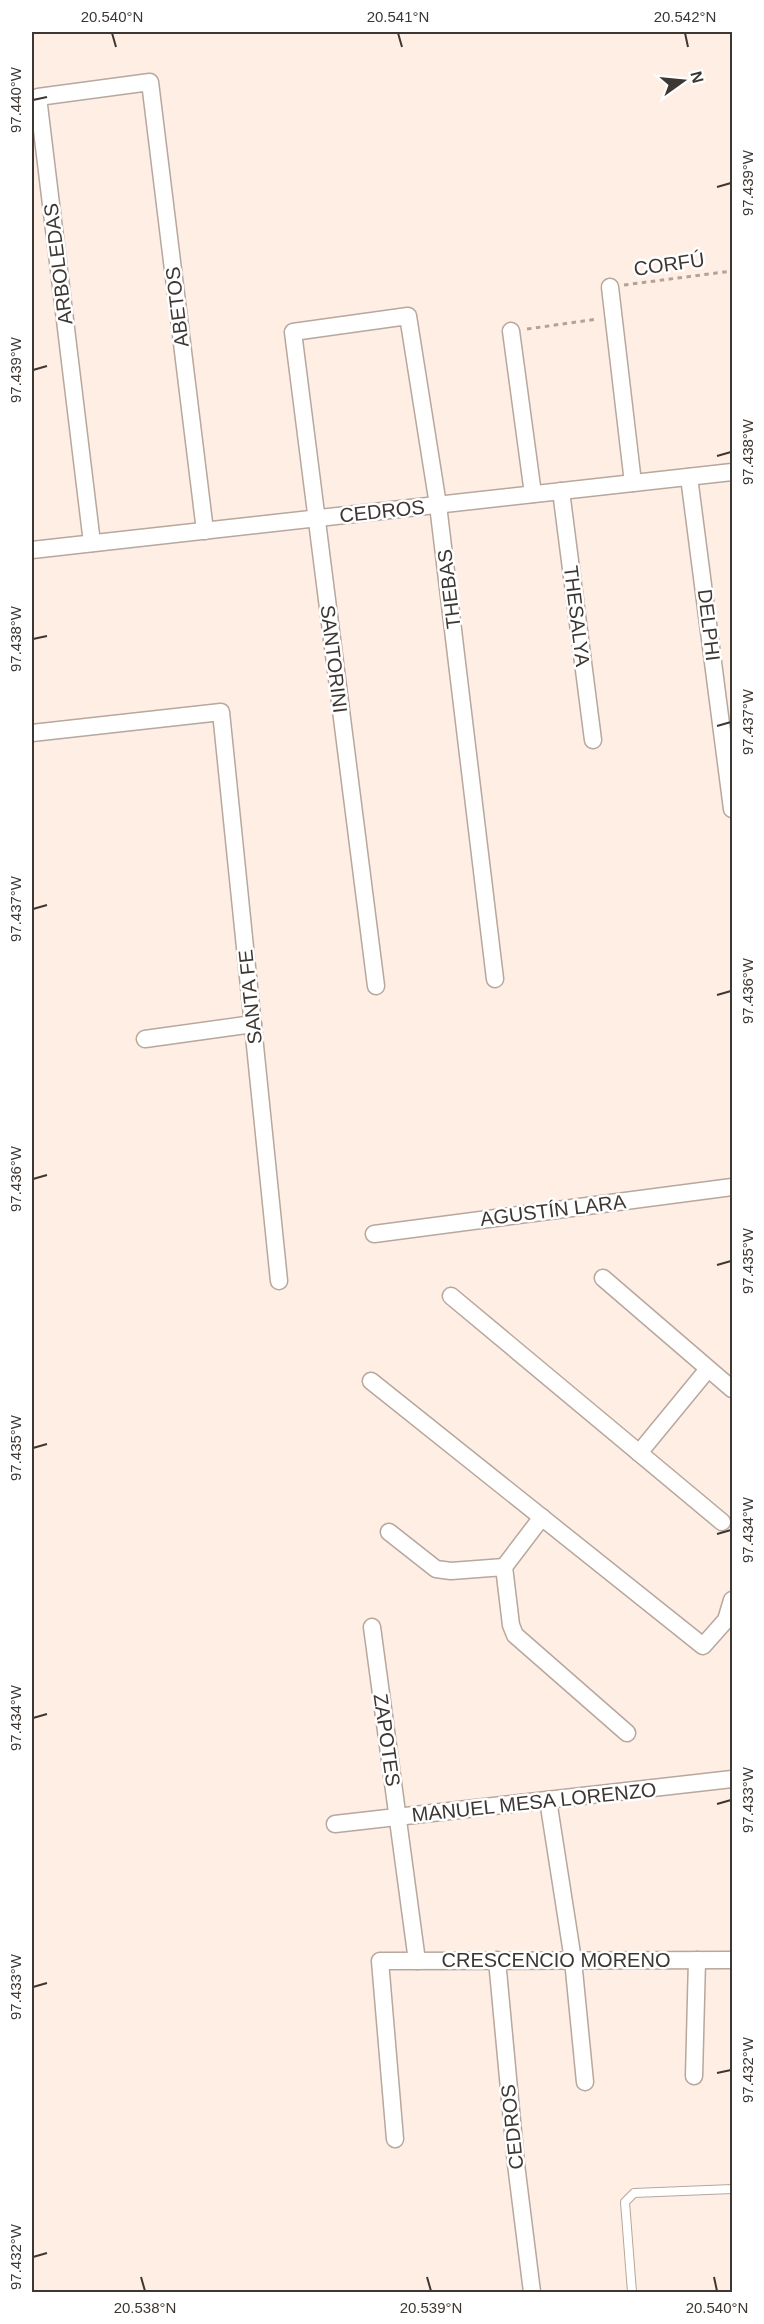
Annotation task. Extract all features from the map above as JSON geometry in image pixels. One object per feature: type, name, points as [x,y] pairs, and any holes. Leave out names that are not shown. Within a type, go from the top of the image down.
[{"type":"street","name":"ABETOS","points":[[150,82],[205,531]]},
{"type":"street","name":"ARBOLEDAS","points":[[92,543],[38,97],[150,82]]},
{"type":"street","points":[[610,287],[633,483]]},
{"type":"street","name":"THEBAS","points":[[292,332],[408,316],[438,505],[495,979]]},
{"type":"street","name":"SANTORINI","points":[[292,332],[376,986]]},
{"type":"street","points":[[511,332],[533,494]]},
{"type":"street","name":"CEDROS","points":[[32,550],[732,472]]},
{"type":"street","name":"DELPHI","points":[[689,477],[732,809]]},
{"type":"street","name":"THESALYA","points":[[561,491],[593,740]]},
{"type":"street","name":"SANTA FE","points":[[32,733],[221,712],[279,1281]]},
{"type":"street","points":[[146,1040],[253,1024]]},
{"type":"street","name":"AGUSTÍN LARA","points":[[374,1234],[732,1187]]},
{"type":"street","points":[[603,1278],[732,1389]]},
{"type":"street","points":[[451,1296],[722,1522]]},
{"type":"street","points":[[639,1453],[708,1369]]},
{"type":"street","points":[[371,1381],[703,1646],[726,1620],[732,1600]]},
{"type":"street","points":[[542,1517],[504,1567],[511,1625],[515,1635],[627,1733]]},
{"type":"street","points":[[389,1532],[436,1569],[451,1571],[504,1567]]},
{"type":"street","name":"ZAPOTES","points":[[372,1627],[417,1961]]},
{"type":"street","name":"MANUEL MESA LORENZO","points":[[335,1824],[732,1779]]},
{"type":"street","points":[[548,1800],[573,1960],[585,2082]]},
{"type":"street","name":"CRESCENCIO MORENO","points":[[395,2139],[380,1960],[732,1960]]},
{"type":"street","name":"CEDROS","points":[[497,1960],[516,2164],[532,2292]]},
{"type":"street","points":[[694,2076],[697,1960]]},
{"type":"lane","points":[[632,2292],[625,2202],[634,2193],[732,2189]]},
{"type":"path","name":"CORFÚ","points":[[610,287],[732,271]]},
{"type":"path","points":[[511,332],[613,317]]}]
